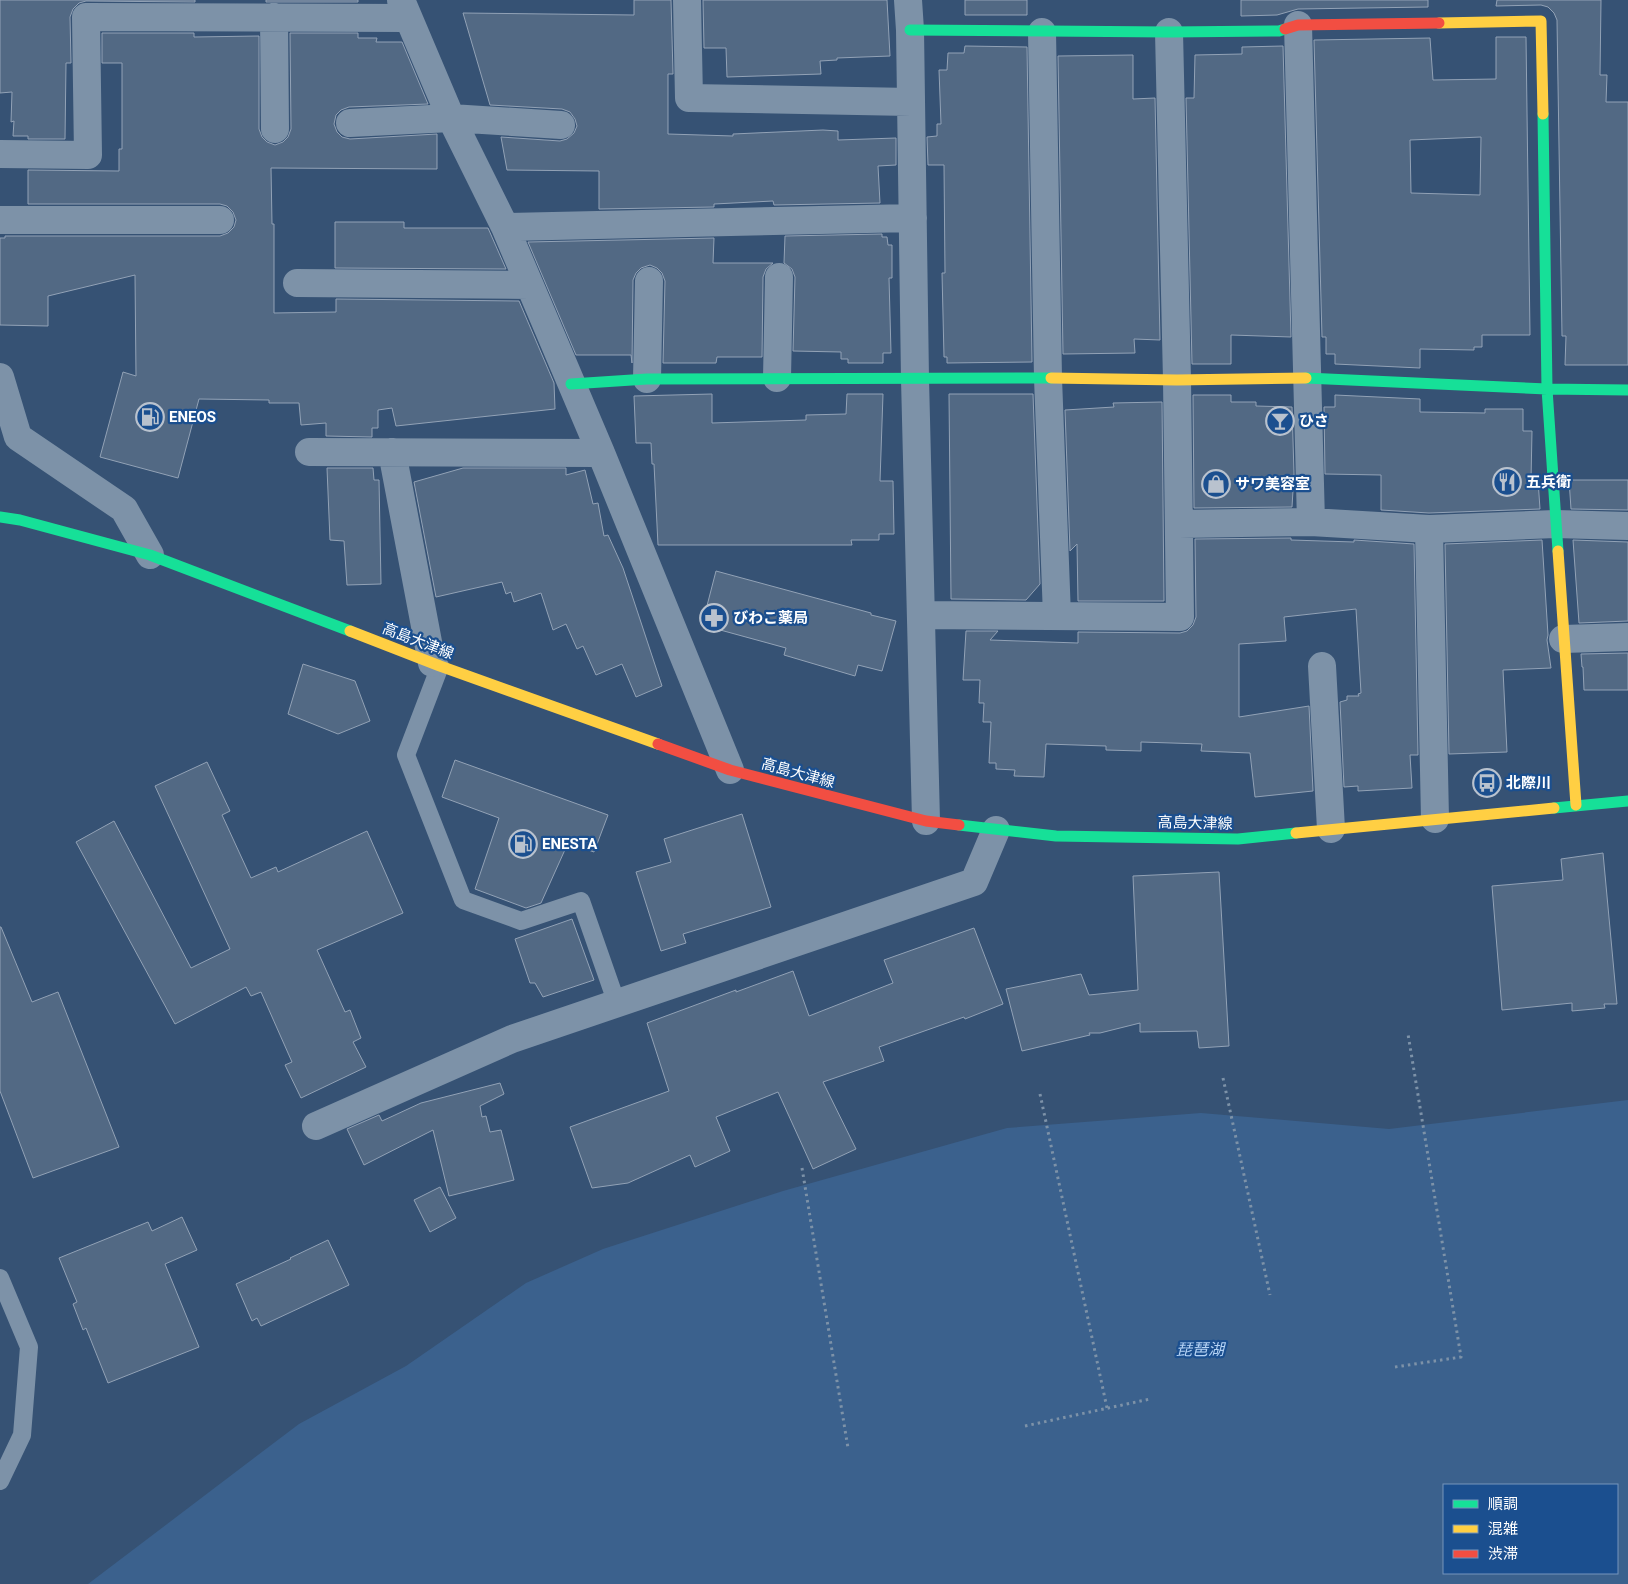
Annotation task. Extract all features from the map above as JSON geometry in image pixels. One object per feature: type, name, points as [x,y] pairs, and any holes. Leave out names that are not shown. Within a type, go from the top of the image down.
[{"type":"street","points":[[687,0],[689,98],[911,102]]},
{"type":"street","points":[[908,0],[926,821]]},
{"type":"street","points":[[0,154],[88,155],[86,17],[274,17],[404,9],[451,118],[505,227],[572,384],[730,770]]},
{"type":"street","points":[[274,17],[275,129]]},
{"type":"street","points":[[910,30],[1169,32],[1279,30],[1298,26],[1541,21],[1546,389],[1576,806]]},
{"type":"street","points":[[1298,26],[1311,522]]},
{"type":"street","points":[[1042,32],[1048,378],[1057,616]]},
{"type":"street","points":[[921,615],[1180,617],[1169,32]]},
{"type":"street","points":[[350,123],[451,118],[561,125]]},
{"type":"street","points":[[505,227],[913,218]]},
{"type":"street","points":[[0,220],[220,220]]},
{"type":"street","points":[[777,378],[779,277]]},
{"type":"street","points":[[646,379],[649,281]]},
{"type":"street","points":[[297,284],[529,285]]},
{"type":"street","points":[[0,377],[18,437],[124,509],[150,555]]},
{"type":"street","points":[[572,384],[646,379],[1048,378],[1177,380],[1307,378],[1546,389],[1628,390]]},
{"type":"street","points":[[309,452],[600,454]]},
{"type":"street","points":[[392,452],[436,664]]},
{"type":"street","name":"高島大津線","points":[[0,517],[20,520],[150,555],[436,664],[730,770],[926,821],[1056,836],[1238,839],[1435,818],[1628,801]]},
{"type":"street","points":[[1179,524],[1311,522],[1429,529],[1556,524],[1628,526]]},
{"type":"street","points":[[1429,529],[1435,818]]},
{"type":"street","points":[[1563,639],[1628,637]]},
{"type":"street","points":[[1322,666],[1331,829]]},
{"type":"street","points":[[316,1126],[512,1039],[974,882],[996,830]]},
{"type":"lane","points":[[436,664],[406,755],[463,900],[521,921],[581,901],[617,1004]]},
{"type":"lane","points":[[0,1278],[29,1347],[22,1435],[0,1481]]},
{"type":"path","points":[[1395,1367],[1461,1357],[1408,1034]]},
{"type":"path","points":[[1223,1078],[1270,1294]]},
{"type":"path","points":[[1040,1094],[1107,1408]]},
{"type":"path","points":[[802,1168],[848,1448]]},
{"type":"path","points":[[1025,1426],[1150,1399]]},
{"type":"water","name":"琵琶湖","points":[[1628,1100],[1628,1584],[88,1584],[299,1424],[406,1366],[526,1283],[603,1249],[783,1191],[1007,1128],[1201,1113],[1389,1129]]},
{"type":"building","points":[[0,0],[195,0],[195,2],[86,1],[79,3],[73,9],[70,17],[71,63],[66,63],[65,139],[28,139],[28,136],[13,136],[14,121],[11,122],[12,92],[0,93]]},
{"type":"building","points":[[266,0],[358,0],[358,2],[266,2]]},
{"type":"building","points":[[634,0],[671,0],[673,74],[668,74],[668,134],[733,136],[733,134],[823,130],[838,131],[838,140],[896,138],[896,165],[878,166],[880,203],[774,205],[773,201],[714,204],[714,207],[599,209],[599,171],[507,170],[501,137],[560,141],[567,139],[574,133],[577,126],[570,112],[562,109],[490,105],[463,13],[634,15]]},
{"type":"building","points":[[703,0],[887,0],[890,56],[837,58],[837,60],[820,61],[821,74],[727,77],[726,48],[704,48]]},
{"type":"building","points":[[965,0],[1027,0],[1027,15],[965,15]]},
{"type":"building","points":[[1241,0],[1428,0],[1428,7],[1298,9],[1277,15],[1241,16]]},
{"type":"building","points":[[1497,0],[1601,0],[1600,75],[1607,75],[1606,102],[1628,102],[1628,365],[1565,365],[1566,336],[1562,336],[1557,20],[1554,13],[1548,7],[1541,5],[1496,6]]},
{"type":"building","points":[[102,33],[194,33],[194,37],[259,36],[259,129],[262,137],[267,142],[275,145],[283,142],[288,137],[291,129],[290,33],[358,33],[358,38],[377,38],[376,42],[402,42],[428,104],[349,107],[341,110],[336,115],[334,124],[337,132],[342,137],[350,139],[437,134],[437,169],[271,168],[272,224],[274,224],[274,313],[336,312],[336,299],[519,301],[554,383],[555,409],[396,426],[392,408],[378,410],[378,428],[372,428],[372,437],[326,436],[326,423],[301,425],[299,403],[269,403],[269,400],[199,399],[178,478],[100,457],[123,372],[136,376],[135,275],[48,296],[48,326],[0,325],[0,238],[5,238],[5,236],[220,236],[228,233],[234,227],[236,220],[233,212],[227,206],[220,204],[28,204],[28,170],[119,171],[119,149],[122,149],[122,63],[102,63]]},
{"type":"building","points":[[1496,37],[1526,37],[1530,335],[1482,335],[1482,347],[1474,347],[1474,350],[1420,349],[1420,368],[1335,364],[1335,354],[1326,354],[1326,337],[1322,337],[1314,40],[1430,38],[1433,80],[1496,79]],"holes":[[[1481,137],[1480,195],[1411,193],[1410,140]]]},
{"type":"building","points":[[965,46],[1027,47],[1032,362],[947,363],[947,357],[944,357],[942,273],[945,273],[944,165],[928,165],[927,137],[937,136],[937,124],[941,124],[939,70],[947,70],[948,53],[964,53]]},
{"type":"building","points":[[1283,46],[1291,337],[1231,335],[1231,364],[1192,364],[1186,98],[1194,98],[1195,55],[1242,54],[1242,47]]},
{"type":"building","points":[[1133,55],[1133,99],[1155,98],[1160,340],[1134,339],[1135,353],[1063,354],[1058,56]]},
{"type":"building","points":[[335,222],[404,222],[404,228],[488,228],[506,269],[335,268]]},
{"type":"building","points":[[882,234],[882,237],[887,237],[888,245],[892,245],[892,278],[889,278],[891,353],[883,353],[883,363],[848,363],[848,359],[841,359],[841,352],[793,351],[795,277],[792,269],[784,263],[785,236]]},
{"type":"building","points":[[714,238],[713,263],[773,263],[766,269],[763,277],[762,357],[717,357],[716,363],[663,363],[665,281],[662,273],[650,265],[641,268],[633,280],[632,363],[631,355],[576,355],[528,242]]},
{"type":"building","points":[[712,394],[712,423],[806,420],[806,415],[846,414],[847,394],[883,394],[880,481],[893,481],[894,534],[879,534],[879,540],[851,540],[852,545],[658,545],[654,464],[652,464],[651,443],[636,443],[634,396]]},
{"type":"building","points":[[949,394],[1033,394],[1040,584],[1026,600],[951,599]]},
{"type":"building","points":[[1193,395],[1231,395],[1231,402],[1256,402],[1256,406],[1292,407],[1294,474],[1292,507],[1194,508]]},
{"type":"building","points":[[1335,395],[1420,399],[1420,412],[1485,413],[1485,409],[1523,409],[1523,431],[1532,431],[1531,480],[1538,480],[1540,509],[1429,513],[1381,510],[1381,475],[1325,474],[1324,407],[1335,407]]},
{"type":"building","points":[[1162,402],[1164,601],[1078,601],[1077,544],[1070,551],[1065,410],[1114,407],[1113,403]]},
{"type":"building","points":[[327,468],[373,468],[374,480],[379,480],[381,584],[347,585],[344,541],[330,540]]},
{"type":"building","points":[[463,468],[566,468],[566,475],[585,470],[593,504],[598,503],[604,536],[608,535],[623,568],[662,686],[636,697],[622,664],[596,675],[583,646],[577,649],[566,624],[553,630],[541,593],[514,602],[511,592],[506,594],[502,582],[436,597],[414,482]]},
{"type":"building","points":[[1569,480],[1628,480],[1628,510],[1571,509]]},
{"type":"building","points":[[1291,538],[1291,540],[1354,542],[1354,540],[1414,544],[1418,755],[1410,755],[1412,788],[1358,791],[1358,786],[1344,787],[1340,702],[1347,700],[1347,696],[1359,696],[1358,694],[1361,693],[1356,609],[1284,617],[1286,641],[1239,644],[1239,717],[1309,706],[1313,791],[1255,797],[1250,753],[1201,751],[1202,744],[1141,742],[1141,751],[1106,750],[1106,746],[1046,744],[1044,777],[1014,776],[1015,770],[996,769],[996,763],[989,763],[991,722],[983,722],[984,703],[979,703],[980,680],[963,680],[966,631],[998,631],[990,640],[1078,643],[1078,632],[1180,633],[1187,631],[1193,625],[1196,617],[1195,539]]},
{"type":"building","points":[[1542,540],[1547,640],[1551,668],[1503,670],[1507,752],[1449,754],[1445,544]]},
{"type":"building","points":[[1573,540],[1628,542],[1628,621],[1579,623]]},
{"type":"building","points":[[716,571],[896,621],[882,671],[858,665],[855,676],[784,655],[786,648],[702,625]]},
{"type":"building","points":[[1628,653],[1628,690],[1584,690],[1581,654]]},
{"type":"building","points":[[303,664],[355,681],[370,721],[338,734],[288,714]]},
{"type":"building","points":[[455,760],[608,815],[594,852],[568,843],[541,903],[526,908],[475,889],[499,818],[442,797]]},
{"type":"building","points":[[207,762],[230,811],[222,815],[251,878],[276,867],[278,872],[367,831],[403,913],[317,950],[345,1012],[350,1010],[361,1038],[353,1042],[366,1067],[301,1098],[285,1065],[292,1062],[261,992],[251,996],[246,987],[175,1024],[76,842],[114,821],[191,968],[230,949],[155,786]]},
{"type":"building","points":[[742,814],[771,907],[683,934],[686,943],[661,951],[636,872],[671,862],[664,839]]},
{"type":"building","points":[[1603,853],[1617,1004],[1604,1004],[1605,1008],[1572,1011],[1572,1003],[1502,1010],[1492,886],[1563,880],[1561,859]]},
{"type":"building","points":[[1219,872],[1229,1046],[1199,1048],[1197,1031],[1140,1032],[1140,1023],[1100,1033],[1089,1033],[1090,1035],[1022,1051],[1006,989],[1081,974],[1089,995],[1138,990],[1133,876]]},
{"type":"building","points":[[572,919],[594,980],[543,997],[535,983],[530,983],[515,939]]},
{"type":"building","points":[[0,927],[32,1002],[58,992],[119,1147],[33,1178],[0,1091]]},
{"type":"building","points":[[974,928],[1003,1004],[965,1019],[964,1017],[879,1047],[884,1061],[823,1082],[856,1149],[813,1169],[778,1092],[716,1117],[730,1151],[695,1167],[690,1155],[628,1183],[592,1188],[570,1127],[669,1091],[647,1023],[793,971],[809,1016],[893,983],[884,960]]},
{"type":"building","points":[[500,1083],[504,1094],[480,1106],[482,1117],[486,1116],[490,1132],[501,1130],[514,1180],[449,1196],[433,1130],[364,1165],[347,1129],[379,1115],[382,1121],[421,1103]]},
{"type":"building","points":[[440,1187],[456,1218],[430,1232],[414,1200]]},
{"type":"building","points":[[182,1217],[197,1250],[165,1264],[199,1347],[108,1383],[86,1328],[83,1330],[73,1304],[77,1302],[59,1258],[148,1222],[152,1231]]},
{"type":"building","points":[[328,1240],[349,1285],[261,1326],[257,1318],[252,1321],[236,1284]]},
{"type":"traffic: fast","points":[[910,30],[1169,32],[1279,31],[1285,29]]},
{"type":"traffic: fast","points":[[1543,114],[1547,389],[1558,551]]},
{"type":"traffic: fast","points":[[571,384],[647,379],[1051,378]]},
{"type":"traffic: fast","points":[[1306,378],[1547,389],[1628,390]]},
{"type":"traffic: fast","points":[[0,517],[20,520],[150,555],[350,631]]},
{"type":"traffic: fast","points":[[1554,808],[1628,801]]},
{"type":"traffic: fast","points":[[959,825],[1056,836],[1238,839],[1296,833]]},
{"type":"traffic: slow","points":[[1439,23],[1541,21],[1543,114]]},
{"type":"traffic: slow","points":[[1051,378],[1177,380],[1306,378]]},
{"type":"traffic: slow","points":[[1558,551],[1576,805]]},
{"type":"traffic: slow","points":[[350,631],[440,666],[658,744]]},
{"type":"traffic: slow","points":[[1296,833],[1554,808]]},
{"type":"traffic: jam","points":[[1285,29],[1298,25],[1439,23]]},
{"type":"traffic: jam","points":[[658,744],[730,770],[926,821],[959,825]]},
{"type":"place","name":"ENEOS","points":[[150,417]]},
{"type":"place","name":"ひさ","points":[[1280,421]]},
{"type":"place","name":"五兵衛","points":[[1507,482]]},
{"type":"place","name":"サワ美容室","points":[[1216,484]]},
{"type":"place","name":"びわこ薬局","points":[[714,618]]},
{"type":"place","name":"北際川","points":[[1487,783]]},
{"type":"place","name":"ENESTA","points":[[523,844]]}]
